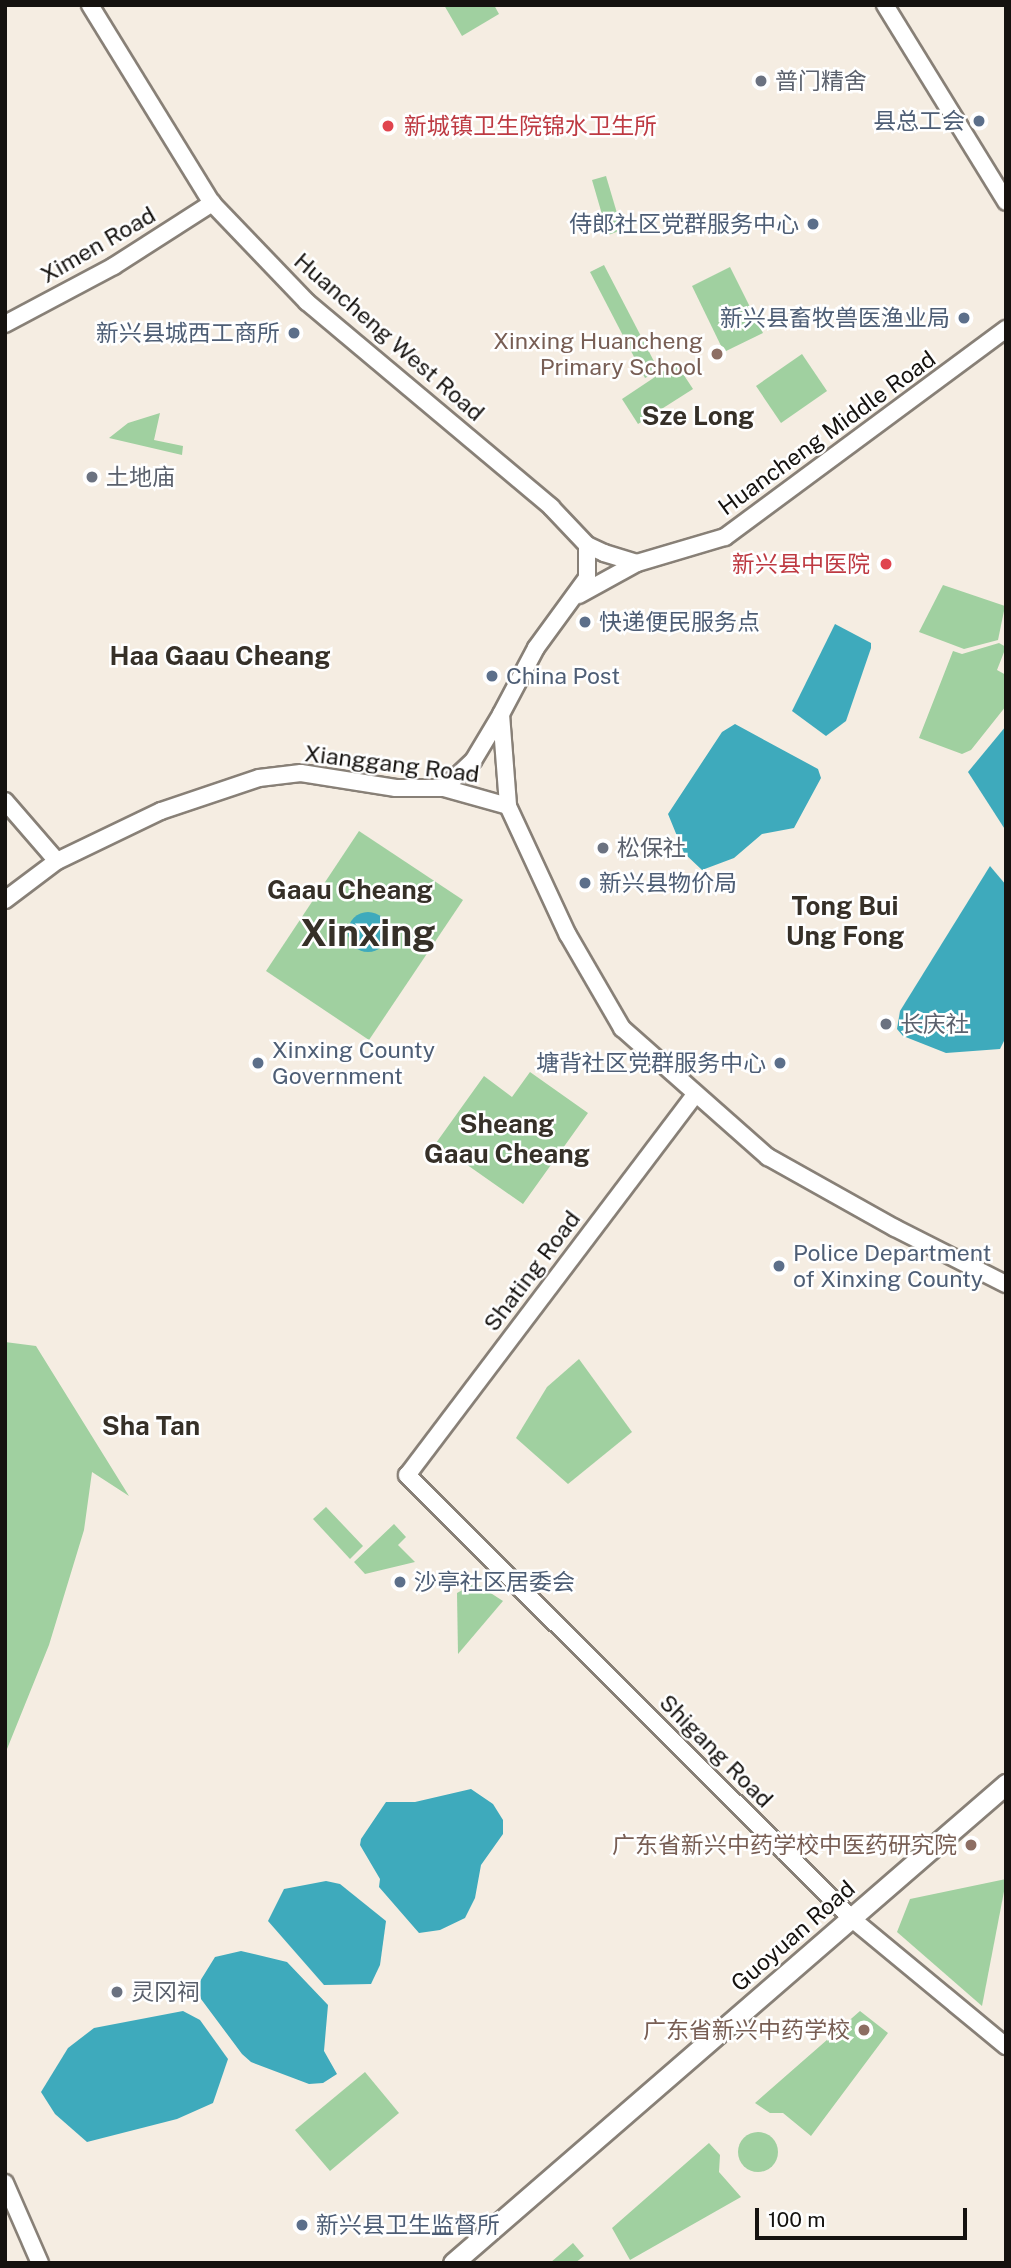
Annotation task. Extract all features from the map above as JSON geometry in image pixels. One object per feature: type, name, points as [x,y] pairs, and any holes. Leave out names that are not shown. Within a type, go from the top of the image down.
[{"type":"street","name":"Huancheng West Road","points":[[90,5],[212,203],[307,302],[541,498],[587,545]]},
{"type":"street","points":[[886,5],[1006,202]]},
{"type":"street","name":"Ximen Road","points":[[5,324],[114,266],[212,203]]},
{"type":"street","name":"Huancheng Middle Road","points":[[577,596],[637,563],[725,537],[1006,329]]},
{"type":"street","points":[[444,788],[473,761],[536,648],[577,596],[587,578],[587,545],[637,563]]},
{"type":"street","points":[[501,714],[508,806],[568,935],[622,1028],[694,1096],[791,1170],[1006,1284]]},
{"type":"street","name":"Xianggang Road","points":[[5,900],[57,861],[161,810],[259,778],[301,773],[396,788],[444,788],[508,806]]},
{"type":"street","points":[[5,801],[57,861]]},
{"type":"street","name":"Shating Road","points":[[407,1475],[694,1096]]},
{"type":"street","name":"Shigang Road","points":[[407,1475],[851,1918],[1006,2046]]},
{"type":"street","name":"Guoyuan Road","points":[[453,2263],[1006,1784]]},
{"type":"street","points":[[5,2183],[40,2263]]},
{"type":"green space","points":[[444,5],[494,5],[499,14],[462,36]]},
{"type":"green space","points":[[606,176],[622,230],[608,235],[592,180]]},
{"type":"green space","points":[[604,265],[659,371],[645,378],[590,272]]},
{"type":"green space","points":[[730,267],[763,333],[724,352],[692,286]]},
{"type":"green space","points":[[802,354],[827,391],[781,423],[756,386]]},
{"type":"green space","points":[[676,363],[693,389],[638,424],[622,399]]},
{"type":"green space","points":[[160,413],[154,440],[183,446],[182,455],[109,438],[128,423]]},
{"type":"green space","points":[[943,585],[1005,606],[998,640],[964,649],[919,632]]},
{"type":"green space","points":[[999,643],[1006,647],[997,670],[1006,675],[1006,706],[971,750],[962,754],[919,738],[953,651],[962,654]]},
{"type":"green space","points":[[359,831],[463,900],[369,1040],[266,971]]},
{"type":"green space","points":[[530,1072],[588,1113],[523,1204],[436,1143],[484,1076],[512,1097]]},
{"type":"green space","points":[[5,1342],[36,1346],[129,1496],[92,1472],[84,1530],[49,1645],[5,1754]]},
{"type":"green space","points":[[579,1359],[632,1432],[568,1484],[516,1438],[547,1387]]},
{"type":"green space","points":[[326,1507],[363,1546],[350,1559],[313,1519]]},
{"type":"green space","points":[[394,1524],[406,1537],[398,1545],[415,1562],[365,1574],[354,1562]]},
{"type":"green space","points":[[475,1583],[503,1601],[458,1654],[457,1593]]},
{"type":"green space","points":[[1006,1879],[982,2006],[897,1932],[910,1899]]},
{"type":"green space","points":[[860,2011],[888,2033],[811,2136],[783,2113],[770,2113],[755,2103]]},
{"type":"green space","points":[[365,2072],[399,2113],[330,2171],[295,2130]]},
{"type":"green space","points":[[758,2132],[766,2133],[772,2138],[777,2144],[777,2160],[772,2166],[766,2171],[758,2172],[750,2171],[744,2166],[739,2160],[738,2152],[739,2144],[744,2138],[750,2133]]},
{"type":"green space","points":[[709,2143],[720,2155],[719,2172],[741,2197],[630,2260],[612,2228]]},
{"type":"green space","points":[[573,2243],[584,2256],[575,2263],[550,2263]]},
{"type":"water","points":[[835,624],[871,643],[871,648],[846,721],[826,736],[792,711]]},
{"type":"water","points":[[735,724],[818,769],[821,778],[794,828],[762,834],[734,858],[702,870],[684,853],[668,814],[722,732]]},
{"type":"water","points":[[1006,726],[1006,831],[968,772]]},
{"type":"water","points":[[990,866],[1006,885],[1006,1037],[1000,1049],[946,1053],[903,1036],[897,1029],[900,1011]]},
{"type":"water","points":[[368,912],[382,918],[388,932],[382,946],[368,952],[354,946],[348,932],[354,918]]},
{"type":"water","points":[[471,1789],[493,1804],[503,1820],[503,1834],[481,1865],[475,1898],[465,1918],[440,1930],[419,1933],[379,1887],[380,1879],[360,1845],[361,1839],[386,1802],[415,1802]]},
{"type":"water","points":[[326,1881],[340,1884],[386,1921],[380,1965],[371,1984],[324,1985],[268,1921],[284,1889]]},
{"type":"water","points":[[241,1951],[287,1962],[328,2005],[324,2051],[337,2074],[323,2083],[309,2084],[251,2062],[242,2054],[201,1999],[197,1986],[215,1957]]},
{"type":"water","points":[[183,2011],[200,2020],[228,2059],[213,2103],[177,2119],[87,2142],[55,2114],[41,2092],[68,2048],[94,2028]]},
{"type":"place","name":"普门精舍","points":[[761,81]]},
{"type":"place","name":"县总工会","points":[[979,121]]},
{"type":"place","name":"新城镇卫生院锦水卫生所","points":[[388,126]]},
{"type":"place","name":"侍郎社区党群服务中心","points":[[813,224]]},
{"type":"place","name":"新兴县畜牧兽医渔业局","points":[[964,318]]},
{"type":"place","name":"新兴县城西工商所","points":[[294,333]]},
{"type":"place","name":"Xinxing Huancheng Primary School","points":[[717,354]]},
{"type":"place","name":"土地庙","points":[[92,477]]},
{"type":"place","name":"新兴县中医院","points":[[886,564]]},
{"type":"place","name":"快递便民服务点","points":[[585,622]]},
{"type":"place","name":"China Post","points":[[492,676]]},
{"type":"place","name":"松保社","points":[[603,848]]},
{"type":"place","name":"新兴县物价局","points":[[585,883]]},
{"type":"place","name":"长庆社","points":[[886,1024]]},
{"type":"place","name":"Xinxing County Government","points":[[258,1063]]},
{"type":"place","name":"塘背社区党群服务中心","points":[[780,1063]]},
{"type":"place","name":"Police Department of Xinxing County","points":[[779,1266]]},
{"type":"place","name":"沙亭社区居委会","points":[[400,1582]]},
{"type":"place","name":"广东省新兴中药学校中医药研究院","points":[[971,1845]]},
{"type":"place","name":"灵冈祠","points":[[117,1992]]},
{"type":"place","name":"广东省新兴中药学校","points":[[864,2030]]},
{"type":"place","name":"新兴县卫生监督所","points":[[302,2225]]},
{"type":"district","name":"Sze Long","points":[[698,416]]},
{"type":"district","name":"Haa Gaau Cheang","points":[[220,656]]},
{"type":"district","name":"Gaau Cheang","points":[[350,890]]},
{"type":"district","name":"Tong Bui Ung Fong","points":[[845,920]]},
{"type":"district","name":"Xinxing","points":[[368,933]]},
{"type":"district","name":"Sheang Gaau Cheang","points":[[507,1139]]},
{"type":"district","name":"Sha Tan","points":[[151,1426]]}]
